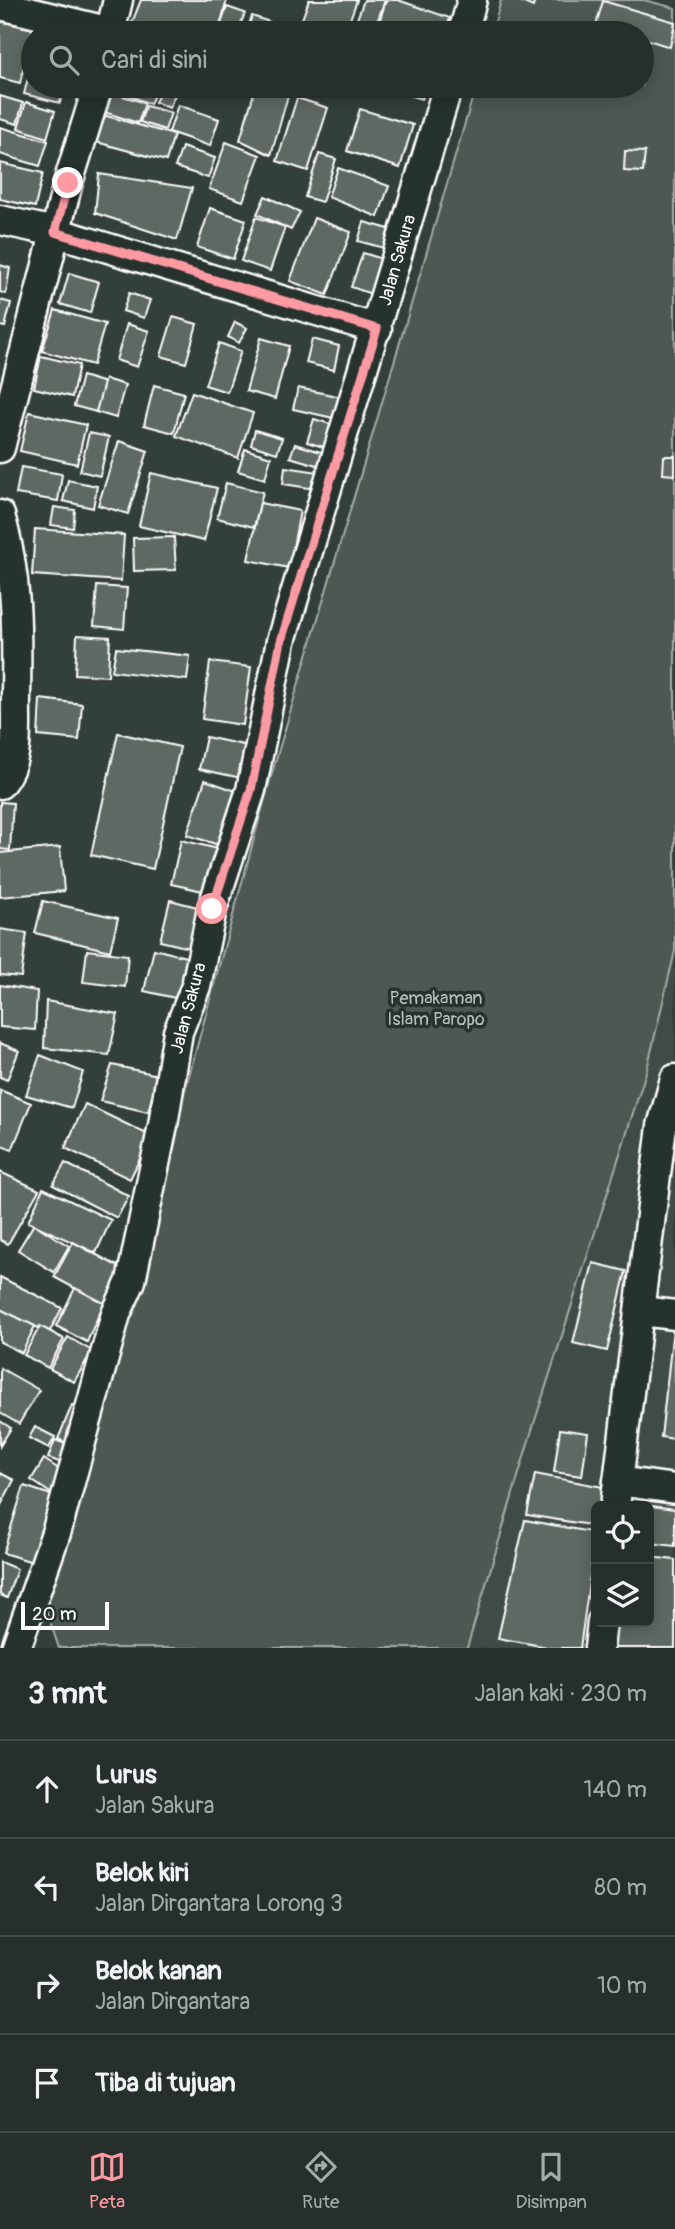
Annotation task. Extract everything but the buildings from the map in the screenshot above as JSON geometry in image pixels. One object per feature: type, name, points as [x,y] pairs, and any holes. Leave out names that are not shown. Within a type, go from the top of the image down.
[{"type":"street","points":[[114,21],[118,0]]},
{"type":"street","points":[[466,21],[472,0]]},
{"type":"street","points":[[0,5],[63,21]]},
{"type":"street","points":[[0,448],[55,232],[94,98]]},
{"type":"street","name":"Jalan Sakura","points":[[16,1648],[57,1530],[116,1314],[131,1281],[163,1125],[178,1031],[196,986],[212,909],[251,790],[281,641],[444,98]]},
{"type":"street","points":[[0,220],[55,232],[377,329]]},
{"type":"street","points":[[0,515],[19,659],[17,748],[0,784]]},
{"type":"street","points":[[675,1079],[662,1126],[641,1311],[616,1494],[675,1489]]},
{"type":"street","points":[[641,1311],[675,1315]]},
{"type":"street","points":[[599,1648],[601,1627]]},
{"type":"shaded area","points":[[675,951],[675,1648],[467,1648],[532,1430],[647,1069]]},
{"type":"green space","name":"Pemakaman Islam Paropo","points":[[501,0],[644,0],[675,8],[675,951],[647,1069],[532,1430],[467,1648],[59,1648],[44,1604],[272,773],[472,98],[654,98],[654,21],[495,21]]},
{"type":"route","points":[[68,183],[55,232],[377,329],[281,641],[251,790],[212,909]]}]
